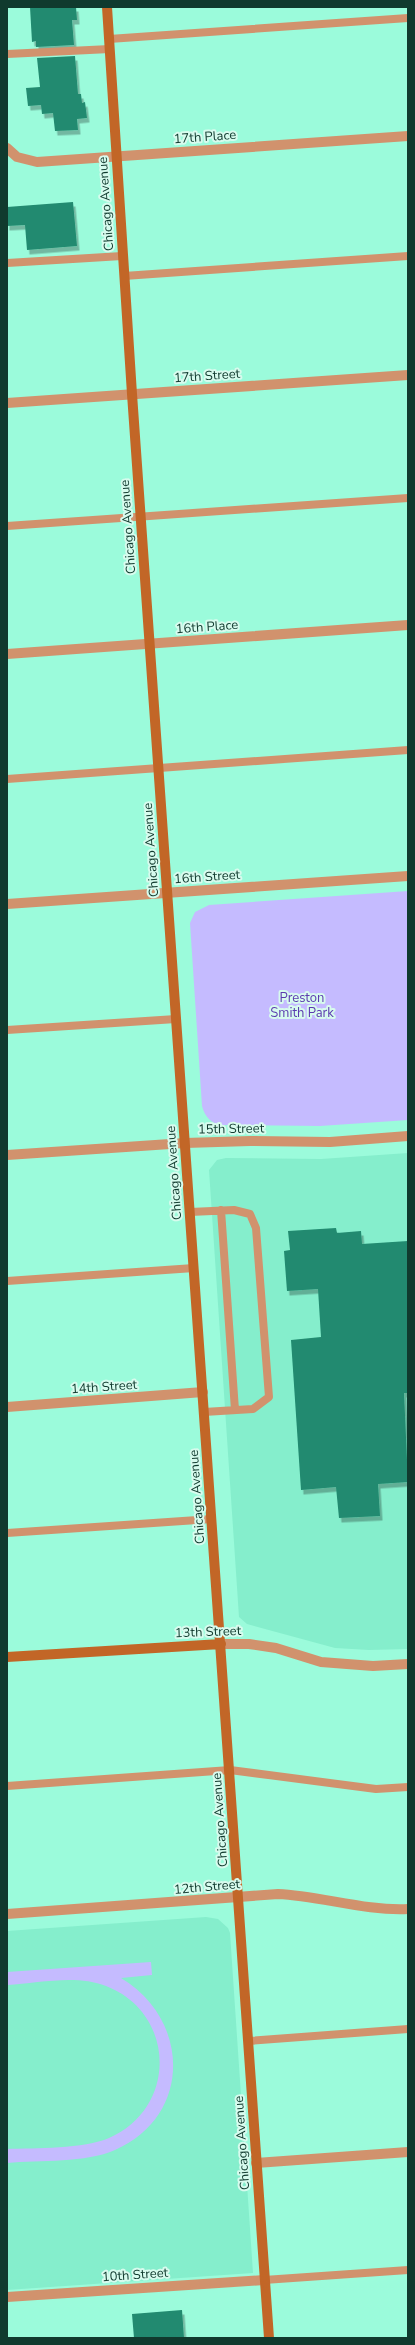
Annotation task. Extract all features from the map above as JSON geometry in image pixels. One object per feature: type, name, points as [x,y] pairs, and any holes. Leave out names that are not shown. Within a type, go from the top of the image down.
[{"type":"street","name":"Chicago Avenue","points":[[107,7],[140,516],[239,1897],[269,2338]]},
{"type":"street","name":"17th Place","points":[[7,148],[17,156],[37,162],[408,136]]},
{"type":"street","name":"17th Street","points":[[7,403],[408,375]]},
{"type":"street","name":"16th Place","points":[[7,654],[408,625]]},
{"type":"street","name":"16th Street","points":[[7,904],[408,876]]},
{"type":"street","name":"15th Street","points":[[7,1155],[185,1143],[250,1141],[330,1142],[408,1136]]},
{"type":"street","name":"14th Street","points":[[7,1407],[203,1392]]},
{"type":"street","name":"13th Street","points":[[7,1657],[221,1644],[249,1644],[276,1648],[321,1662],[373,1666],[408,1664]]},
{"type":"street","name":"12th Street","points":[[7,1914],[292,1894],[371,1908],[408,1909]]},
{"type":"street","points":[[256,2163],[408,2152]]},
{"type":"street","name":"10th Street","points":[[7,2297],[264,2280]]},
{"type":"lane","points":[[7,54],[408,18]]},
{"type":"lane","points":[[7,264],[122,256]]},
{"type":"lane","points":[[124,276],[408,256]]},
{"type":"lane","points":[[7,526],[408,498]]},
{"type":"lane","points":[[7,779],[408,750]]},
{"type":"lane","points":[[7,1030],[176,1019]]},
{"type":"lane","points":[[221,1210],[235,1410]]},
{"type":"lane","points":[[190,1212],[234,1210],[250,1214],[256,1228],[269,1397],[253,1409],[204,1412]]},
{"type":"lane","points":[[7,1281],[194,1268]]},
{"type":"lane","points":[[7,1533],[212,1519]]},
{"type":"lane","points":[[7,1786],[230,1770],[376,1789],[408,1787]]},
{"type":"lane","points":[[248,2040],[408,2029]]},
{"type":"lane","points":[[264,2280],[408,2270]]},
{"type":"shaded area","points":[[408,1153],[408,1649],[369,1650],[335,1648],[247,1624],[239,1617],[209,1170],[217,1160],[226,1158],[321,1159]]},
{"type":"shaded area","points":[[206,1917],[218,1919],[228,1928],[230,1933],[253,2273],[7,2290],[7,1931]]},
{"type":"green space","name":"Preston Smith Park","points":[[408,891],[408,1120],[320,1126],[223,1125],[215,1123],[209,1119],[202,1106],[190,923],[195,912],[209,905]]},
{"type":"green space","points":[[151,1962],[152,1975],[121,1978],[144,1996],[160,2017],[170,2041],[173,2067],[169,2091],[159,2115],[140,2135],[115,2150],[103,2154],[77,2159],[7,2163],[7,2149],[73,2146],[99,2142],[109,2138],[132,2124],[147,2105],[157,2084],[160,2061],[156,2038],[146,2017],[129,1999],[106,1986],[83,1980],[57,1980],[7,1985],[7,1972]]},
{"type":"building","points":[[30,7],[76,7],[77,20],[72,20],[74,45],[36,47],[36,41],[32,42]]},
{"type":"building","points":[[75,56],[78,94],[81,94],[82,103],[85,102],[87,118],[77,119],[78,130],[55,131],[53,113],[42,114],[41,105],[28,106],[26,88],[40,87],[37,58]]},
{"type":"building","points":[[73,202],[77,246],[27,250],[25,225],[7,226],[7,207]]},
{"type":"building","points":[[336,1228],[337,1233],[361,1231],[362,1244],[408,1241],[408,1393],[404,1393],[408,1482],[378,1484],[380,1516],[339,1518],[336,1487],[301,1490],[291,1340],[321,1337],[318,1289],[287,1291],[284,1251],[290,1250],[288,1231]]},
{"type":"building","points":[[182,2310],[184,2338],[134,2338],[132,2314]]}]
